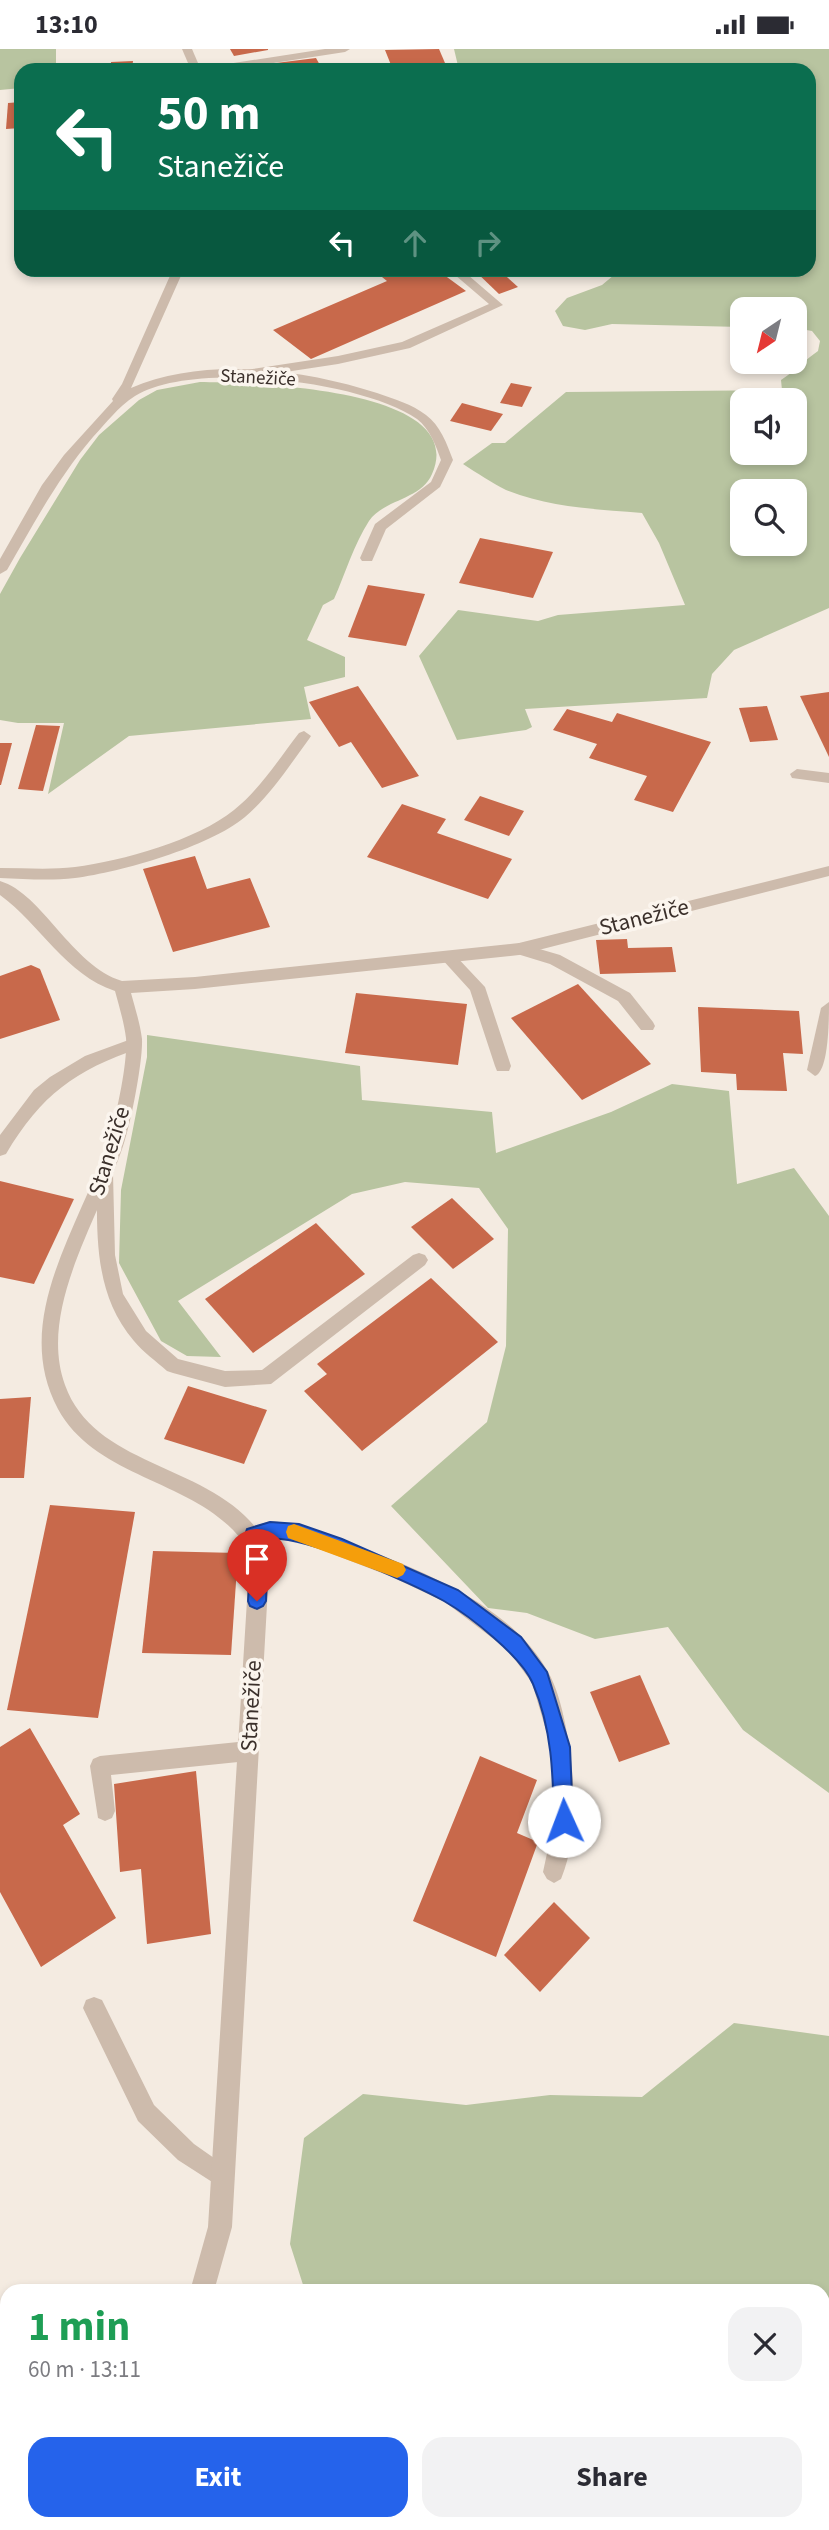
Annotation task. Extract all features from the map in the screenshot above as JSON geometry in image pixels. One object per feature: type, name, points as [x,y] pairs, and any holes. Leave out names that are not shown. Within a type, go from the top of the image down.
[{"type":"street","points":[[254,63],[345,49]]},
{"type":"street","points":[[106,415],[128,384],[175,277]]},
{"type":"street","points":[[242,375],[338,361],[406,345],[497,306],[463,277]]},
{"type":"street","name":"Stanežiče","points":[[0,570],[57,473],[106,415],[137,390],[183,377],[242,375],[335,385],[387,400],[422,418],[441,443],[447,460],[436,484],[380,527],[367,558]]},
{"type":"street","points":[[0,873],[76,872],[140,858],[205,833],[236,817],[254,800],[304,736]]},
{"type":"street","points":[[797,774],[829,778]]},
{"type":"street","name":"Stanežiče","points":[[0,887],[19,901],[83,967],[106,982],[122,987],[195,983],[519,949],[829,871]]},
{"type":"street","points":[[519,949],[555,959],[624,997],[647,1026]]},
{"type":"street","points":[[448,957],[477,988],[503,1066]]},
{"type":"street","name":"Stanežiče","points":[[122,987],[134,1044],[117,1141],[58,1291],[51,1320],[49,1352],[54,1382],[70,1414],[89,1435],[114,1453],[198,1492],[253,1535],[260,1551],[223,2178],[219,2227],[204,2284]]},
{"type":"street","points":[[816,1070],[829,1008]]},
{"type":"street","points":[[0,1149],[15,1121],[39,1094],[94,1056],[134,1044]]},
{"type":"street","points":[[105,1174],[106,1255],[115,1296],[140,1336],[173,1365],[225,1379],[265,1378],[419,1260]]},
{"type":"street","points":[[253,1535],[270,1530],[299,1532],[399,1571],[452,1596],[515,1643],[541,1678],[561,1747],[564,1821],[554,1872]]},
{"type":"street","points":[[105,1811],[100,1766],[248,1751]]},
{"type":"street","points":[[94,2008],[146,2113],[186,2152],[223,2178]]},
{"type":"green space","points":[[0,49],[56,49],[56,63],[14,63],[14,89],[0,90]]},
{"type":"green space","points":[[454,49],[829,49],[829,608],[734,650],[712,674],[707,698],[525,709],[532,727],[526,730],[457,740],[419,656],[458,610],[538,621],[558,615],[685,605],[659,543],[642,513],[539,501],[506,490],[463,464],[492,443],[505,443],[566,392],[730,390],[730,465],[807,465],[807,388],[782,388],[781,380],[787,375],[807,375],[807,360],[818,351],[820,341],[812,331],[807,330],[807,297],[730,297],[730,327],[612,324],[585,330],[563,326],[555,311],[567,298],[602,285],[612,277],[816,277],[816,63],[457,63]]},
{"type":"green space","points":[[200,382],[303,388],[348,395],[388,406],[419,423],[435,445],[432,474],[420,489],[384,508],[369,521],[354,549],[334,599],[323,605],[307,640],[345,657],[345,677],[304,687],[311,719],[129,736],[48,794],[64,723],[18,723],[0,720],[0,594],[80,460],[99,435],[139,400],[157,390]]},
{"type":"green space","points":[[147,1035],[360,1066],[362,1100],[492,1112],[496,1153],[611,1112],[672,1084],[729,1091],[737,1184],[794,1168],[829,1216],[829,1793],[743,1730],[668,1627],[595,1639],[527,1613],[488,1608],[391,1506],[487,1422],[506,1346],[508,1229],[479,1188],[405,1182],[352,1194],[178,1301],[221,1357],[187,1356],[161,1341],[119,1263],[121,1190],[147,1057]]},
{"type":"green space","points":[[734,2023],[829,2036],[829,2284],[303,2284],[290,2244],[304,2138],[363,2094],[466,2105],[550,2095],[642,2097]]},
{"type":"building","points":[[230,49],[268,49],[268,50],[234,56]]},
{"type":"building","points":[[439,49],[445,63],[390,63],[385,50]]},
{"type":"building","points":[[316,58],[319,63],[276,63]]},
{"type":"building","points":[[133,61],[133,63],[111,62]]},
{"type":"building","points":[[8,103],[14,103],[14,128],[6,129]]},
{"type":"building","points":[[382,277],[447,277],[466,291],[311,359],[273,330],[387,281]]},
{"type":"building","points":[[481,277],[507,277],[518,287],[499,294]]},
{"type":"building","points":[[511,383],[532,387],[522,407],[500,403]]},
{"type":"building","points":[[462,403],[503,414],[491,431],[450,421]]},
{"type":"building","points":[[480,538],[553,552],[533,598],[459,583]]},
{"type":"building","points":[[368,585],[425,594],[406,646],[348,637]]},
{"type":"building","points":[[358,686],[419,776],[382,788],[351,742],[339,747],[309,702]]},
{"type":"building","points":[[829,692],[829,757],[800,696]]},
{"type":"building","points":[[767,706],[778,740],[750,742],[739,708]]},
{"type":"building","points":[[567,709],[612,722],[617,713],[711,742],[673,812],[634,800],[647,776],[589,758],[597,744],[553,730]]},
{"type":"building","points":[[36,725],[60,726],[43,791],[18,789]]},
{"type":"building","points":[[0,743],[12,743],[1,785],[0,785]]},
{"type":"building","points":[[480,796],[524,811],[509,836],[464,820]]},
{"type":"building","points":[[402,804],[446,819],[437,833],[512,859],[488,899],[367,857]]},
{"type":"building","points":[[195,856],[207,889],[250,878],[270,927],[173,952],[143,869]]},
{"type":"building","points":[[627,939],[628,948],[672,947],[676,972],[600,974],[596,940]]},
{"type":"building","points":[[31,965],[40,969],[60,1020],[0,1039],[0,976]]},
{"type":"building","points":[[578,984],[651,1064],[582,1100],[511,1018]]},
{"type":"building","points":[[356,993],[467,1004],[458,1065],[345,1053]]},
{"type":"building","points":[[698,1007],[799,1011],[803,1054],[783,1053],[787,1091],[737,1090],[736,1074],[701,1072]]},
{"type":"building","points":[[0,1181],[74,1199],[34,1284],[0,1277]]},
{"type":"building","points":[[452,1198],[494,1239],[453,1269],[411,1227]]},
{"type":"building","points":[[316,1223],[365,1274],[253,1353],[205,1299]]},
{"type":"building","points":[[431,1278],[498,1342],[362,1451],[304,1391],[327,1374],[317,1364]]},
{"type":"building","points":[[188,1386],[267,1410],[244,1464],[164,1439]]},
{"type":"building","points":[[31,1397],[24,1478],[0,1478],[0,1399]]},
{"type":"building","points":[[50,1505],[135,1512],[98,1718],[7,1710]]},
{"type":"building","points":[[153,1551],[238,1553],[231,1655],[142,1653]]},
{"type":"building","points":[[640,1675],[670,1744],[619,1762],[590,1692]]},
{"type":"building","points":[[30,1728],[80,1814],[63,1825],[116,1918],[41,1967],[0,1892],[0,1747]]},
{"type":"building","points":[[480,1756],[537,1780],[517,1833],[538,1842],[496,1957],[413,1921]]},
{"type":"building","points":[[196,1771],[211,1934],[147,1944],[141,1869],[120,1872],[114,1784]]},
{"type":"building","points":[[554,1902],[590,1938],[540,1992],[504,1955]]},
{"type":"slow traffic","points":[[294,1532],[342,1547],[397,1570]]},
{"type":"route","points":[[257,1601],[260,1551],[253,1535],[270,1530],[299,1532],[342,1547],[452,1596],[515,1643],[541,1678],[561,1747],[564,1821]]}]
